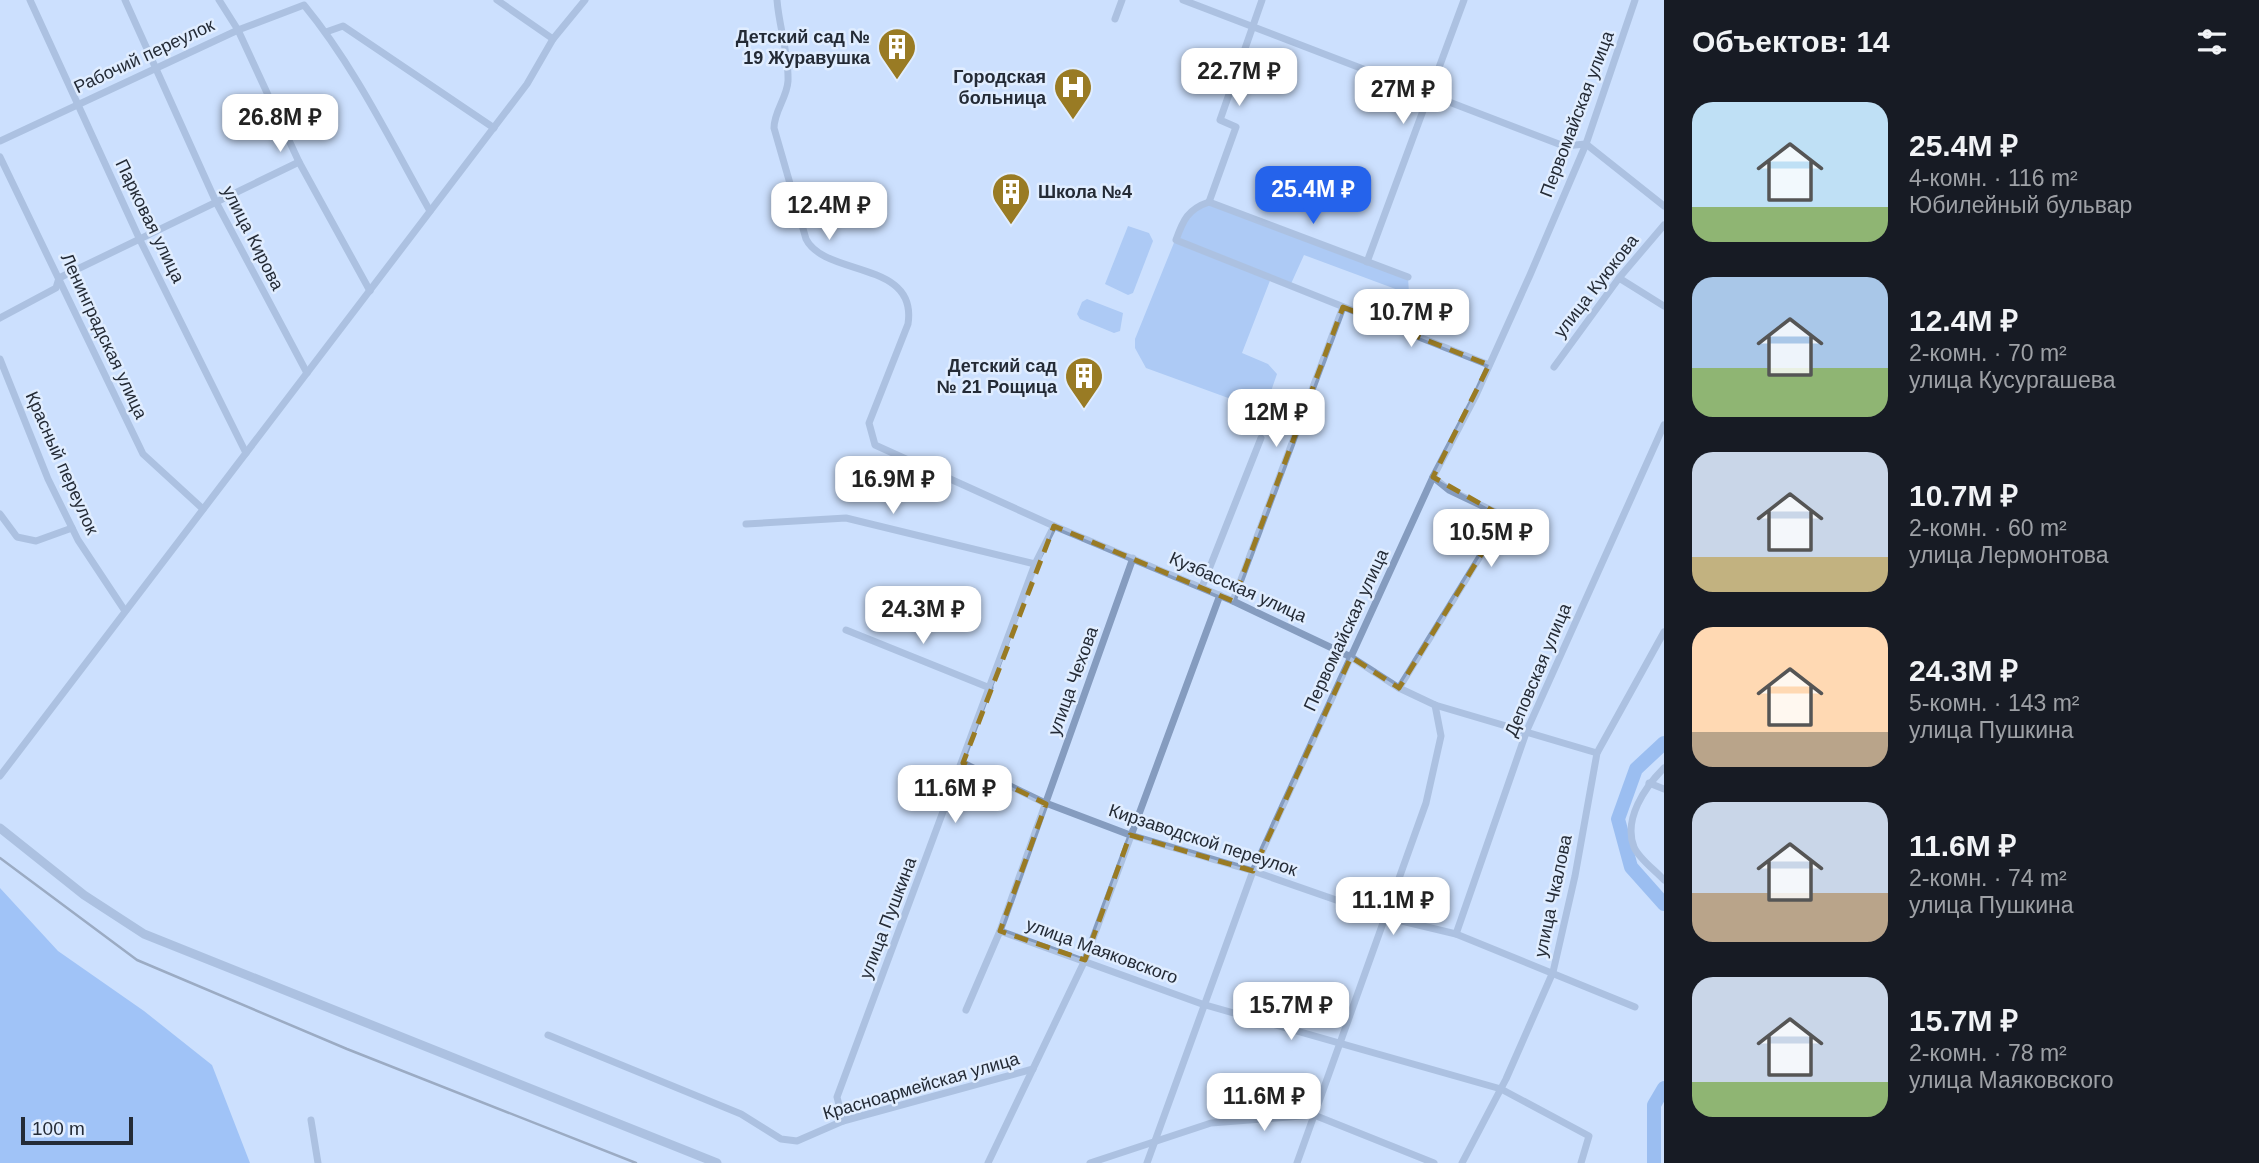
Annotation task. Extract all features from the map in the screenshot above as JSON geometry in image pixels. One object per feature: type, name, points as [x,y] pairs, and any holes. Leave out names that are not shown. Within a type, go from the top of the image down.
[{"type":"street","name":"Парковая улица","points":[[30,0],[140,240],[246,453]]},
{"type":"street","name":"улица Кирова","points":[[125,0],[216,202],[307,373]]},
{"type":"street","points":[[219,0],[239,30],[299,162],[370,291]]},
{"type":"street","points":[[497,0],[553,39]]},
{"type":"street","points":[[0,776],[494,128],[527,84],[553,39],[585,0]]},
{"type":"street","name":"Кузбасская улица","points":[[777,0],[788,75],[785,96],[776,113],[774,128],[806,239],[819,253],[885,280],[905,298],[909,307],[908,324],[871,418],[871,439],[880,449],[1220,595],[1351,657],[1399,688],[1435,705],[1528,730],[1597,753]]},
{"type":"street","points":[[1115,19],[1122,0]]},
{"type":"street","points":[[1182,0],[1564,146],[1586,144],[1664,206]]},
{"type":"street","points":[[1209,202],[1236,127],[1220,120],[1250,27],[1262,0]]},
{"type":"street","points":[[1367,262],[1464,0]]},
{"type":"street","name":"Первомайская улица","points":[[1147,1163],[1202,1004],[1253,871],[1433,477],[1489,365],[1586,144],[1635,0]]},
{"type":"street","name":"Рабочий переулок","points":[[0,141],[239,30],[304,5],[326,32]]},
{"type":"street","points":[[430,211],[326,32],[343,26],[494,128]]},
{"type":"street","name":"Ленинградская улица","points":[[0,158],[143,454],[203,509]]},
{"type":"street","points":[[0,318],[56,288],[59,278],[299,162]]},
{"type":"street","points":[[1408,277],[1209,202],[1195,207],[1184,219],[1176,240],[1489,365]]},
{"type":"street","name":"улица Куюкова","points":[[1554,367],[1619,278],[1664,225]]},
{"type":"street","points":[[1619,278],[1664,306]]},
{"type":"street","points":[[1233,601],[1343,307]]},
{"type":"street","name":"Красный переулок","points":[[0,359],[48,478],[72,528],[125,611]]},
{"type":"street","name":"Деповская улица","points":[[1456,934],[1528,730],[1664,425]]},
{"type":"street","points":[[1202,587],[1261,438]]},
{"type":"street","points":[[1399,688],[1500,524],[1495,512],[1449,490],[1433,477]]},
{"type":"street","points":[[0,514],[16,537],[36,541],[72,528]]},
{"type":"street","points":[[746,524],[846,518],[1035,564]]},
{"type":"street","name":"улица Пушкина","points":[[843,1121],[837,1097],[1035,564],[1054,526]]},
{"type":"street","name":"улица Чехова","points":[[966,1010],[1000,931],[1133,558]]},
{"type":"street","points":[[988,1163],[1085,960],[1220,595]]},
{"type":"street","points":[[846,630],[990,688]]},
{"type":"street","name":"улица Чкалова","points":[[1462,1163],[1501,1089],[1553,972],[1575,876],[1597,753],[1664,632]]},
{"type":"street","points":[[1297,1163],[1426,803],[1441,736],[1435,705]]},
{"type":"street","name":"Кирзаводской переулок","points":[[963,763],[1046,804],[1130,835],[1253,871],[1385,917],[1456,934],[1635,1007]]},
{"type":"street","points":[[1664,768],[1649,783],[1631,828],[1635,849],[1664,880]]},
{"type":"street","points":[[1649,783],[1664,789]]},
{"type":"street","points":[[0,828],[85,895],[145,934],[717,1163]]},
{"type":"street","name":"улица Маяковского","points":[[1000,931],[1202,1004],[1341,1041],[1501,1089],[1589,1136],[1581,1163]]},
{"type":"street","name":"Красноармейская улица","points":[[548,1035],[741,1114],[781,1139],[797,1142],[843,1121],[1033,1069]]},
{"type":"street","points":[[1090,1163],[1211,1123],[1314,1115],[1434,1163]]},
{"type":"street","points":[[312,1121],[317,1163]]},
{"type":"highlighted area","points":[[1343,307],[1489,365],[1433,477],[1495,512],[1500,524],[1399,688],[1351,657],[1253,871],[1130,835],[1085,960],[1000,931],[1046,804],[963,763],[1054,526],[1233,601]]},
{"type":"shaded area","points":[[1209,202],[1408,277],[1409,294],[1304,255],[1290,286],[1271,278],[1242,353],[1268,364],[1277,374],[1264,411],[1146,368],[1135,348],[1135,339],[1184,218]]},
{"type":"shaded area","points":[[1128,226],[1149,233],[1153,241],[1133,293],[1128,295],[1105,284]]},
{"type":"shaded area","points":[[1087,299],[1123,313],[1120,331],[1114,333],[1080,319],[1077,314],[1082,302]]},
{"type":"shaded area","points":[[0,888],[58,951],[144,1011],[212,1065],[250,1163],[0,1163]]},
{"type":"waterway","points":[[1664,743],[1636,769],[1618,819],[1631,867],[1664,904]]},
{"type":"waterway","points":[[1654,1163],[1654,1105],[1664,1088]]},
{"type":"railway","points":[[0,858],[137,960],[347,1049],[636,1163]]},
{"type":"place","name":"Детский сад № 19 Журавушка","points":[[897,81]]},
{"type":"place","name":"Городская больница","points":[[1073,121]]},
{"type":"place","name":"Школа №4","points":[[1011,226]]},
{"type":"place","name":"Детский сад № 21 Рощица","points":[[1084,410]]}]
